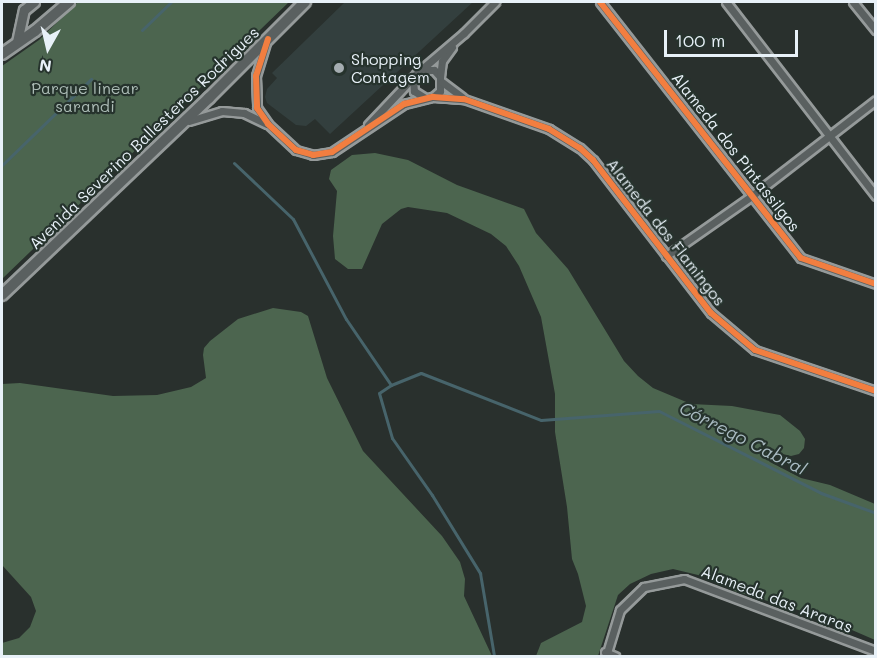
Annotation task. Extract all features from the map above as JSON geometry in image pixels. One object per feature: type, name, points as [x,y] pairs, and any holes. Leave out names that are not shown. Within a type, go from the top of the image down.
[{"type":"main road","points":[[2,54],[35,31],[69,2]]},
{"type":"main road","name":"Avenida Severino Ballesteros Rodrigues","points":[[2,295],[305,2]]},
{"type":"street","points":[[17,42],[24,10],[34,2]]},
{"type":"street","points":[[356,138],[419,71],[464,33],[495,2]]},
{"type":"street","name":"Alameda dos Pintassilgos","points":[[600,2],[801,258],[876,284]]},
{"type":"street","points":[[726,2],[876,196]]},
{"type":"street","points":[[853,2],[876,30]]},
{"type":"street","points":[[268,39],[256,76],[257,108],[268,124],[296,150],[313,154],[332,152],[404,104],[429,97],[440,91],[445,57],[464,33]]},
{"type":"street","points":[[419,71],[429,69],[441,80]]},
{"type":"street","points":[[413,78],[414,91],[429,97]]},
{"type":"street","name":"Alameda dos Flamingos","points":[[441,80],[464,99]]},
{"type":"street","name":"Alameda dos Flamingos","points":[[429,97],[464,99],[549,129],[580,148],[711,313],[755,350],[876,391]]},
{"type":"street","points":[[666,256],[753,195],[827,135],[876,100]]},
{"type":"street","points":[[178,125],[205,114],[222,111],[244,113],[268,124]]},
{"type":"street","name":"Alameda das Araras","points":[[605,655],[620,610],[636,594],[644,587],[684,579],[876,651]]},
{"type":"street","points":[[605,655],[615,657]]},
{"type":"shaded area","name":"Shopping Contagem","points":[[345,2],[473,2],[330,134],[315,119],[306,126],[296,125],[267,103],[265,97],[267,89],[277,78],[272,73]]},
{"type":"green space","name":"Parque linear sarandi","points":[[78,2],[289,2],[2,279],[2,66],[39,40]]},
{"type":"green space","points":[[375,153],[408,160],[457,185],[524,209],[536,233],[568,269],[624,361],[638,376],[653,388],[691,404],[732,406],[780,415],[800,431],[805,439],[804,448],[799,454],[791,456],[770,451],[765,456],[770,462],[801,478],[830,485],[875,504],[875,640],[822,617],[734,591],[723,581],[673,569],[651,574],[630,584],[618,595],[598,656],[536,656],[541,643],[582,622],[586,606],[572,559],[567,507],[555,432],[555,394],[541,317],[519,266],[506,246],[491,234],[447,213],[408,207],[401,209],[382,224],[362,269],[348,269],[335,259],[333,236],[337,191],[329,179],[331,170],[352,155]]},
{"type":"green space","points":[[273,308],[301,312],[308,316],[327,378],[363,451],[442,536],[460,562],[465,579],[464,596],[492,656],[2,656],[2,643],[19,638],[30,627],[36,611],[31,597],[2,565],[2,384],[20,383],[113,396],[157,395],[191,387],[206,378],[203,355],[204,348],[210,341],[238,319]]},
{"type":"waterway","points":[[142,30],[171,2]]},
{"type":"waterway","points":[[2,165],[91,79]]},
{"type":"waterway","name":"Córrego Cabral","points":[[234,163],[293,219],[346,319],[391,385],[379,393],[392,438],[432,495],[480,573],[494,656]]},
{"type":"waterway","name":"Córrego Cabral","points":[[391,385],[421,373],[541,420],[659,411],[821,493],[876,513]]},
{"type":"cycle path","points":[[600,2],[801,258],[876,284]]},
{"type":"cycle path","points":[[268,39],[256,76],[257,108],[268,124],[296,150],[313,155],[332,152],[404,104],[433,97],[464,99],[549,129],[580,148],[593,160],[711,313],[755,350],[876,391]]},
{"type":"place","name":"Shopping Contagem","points":[[339,68]]}]
